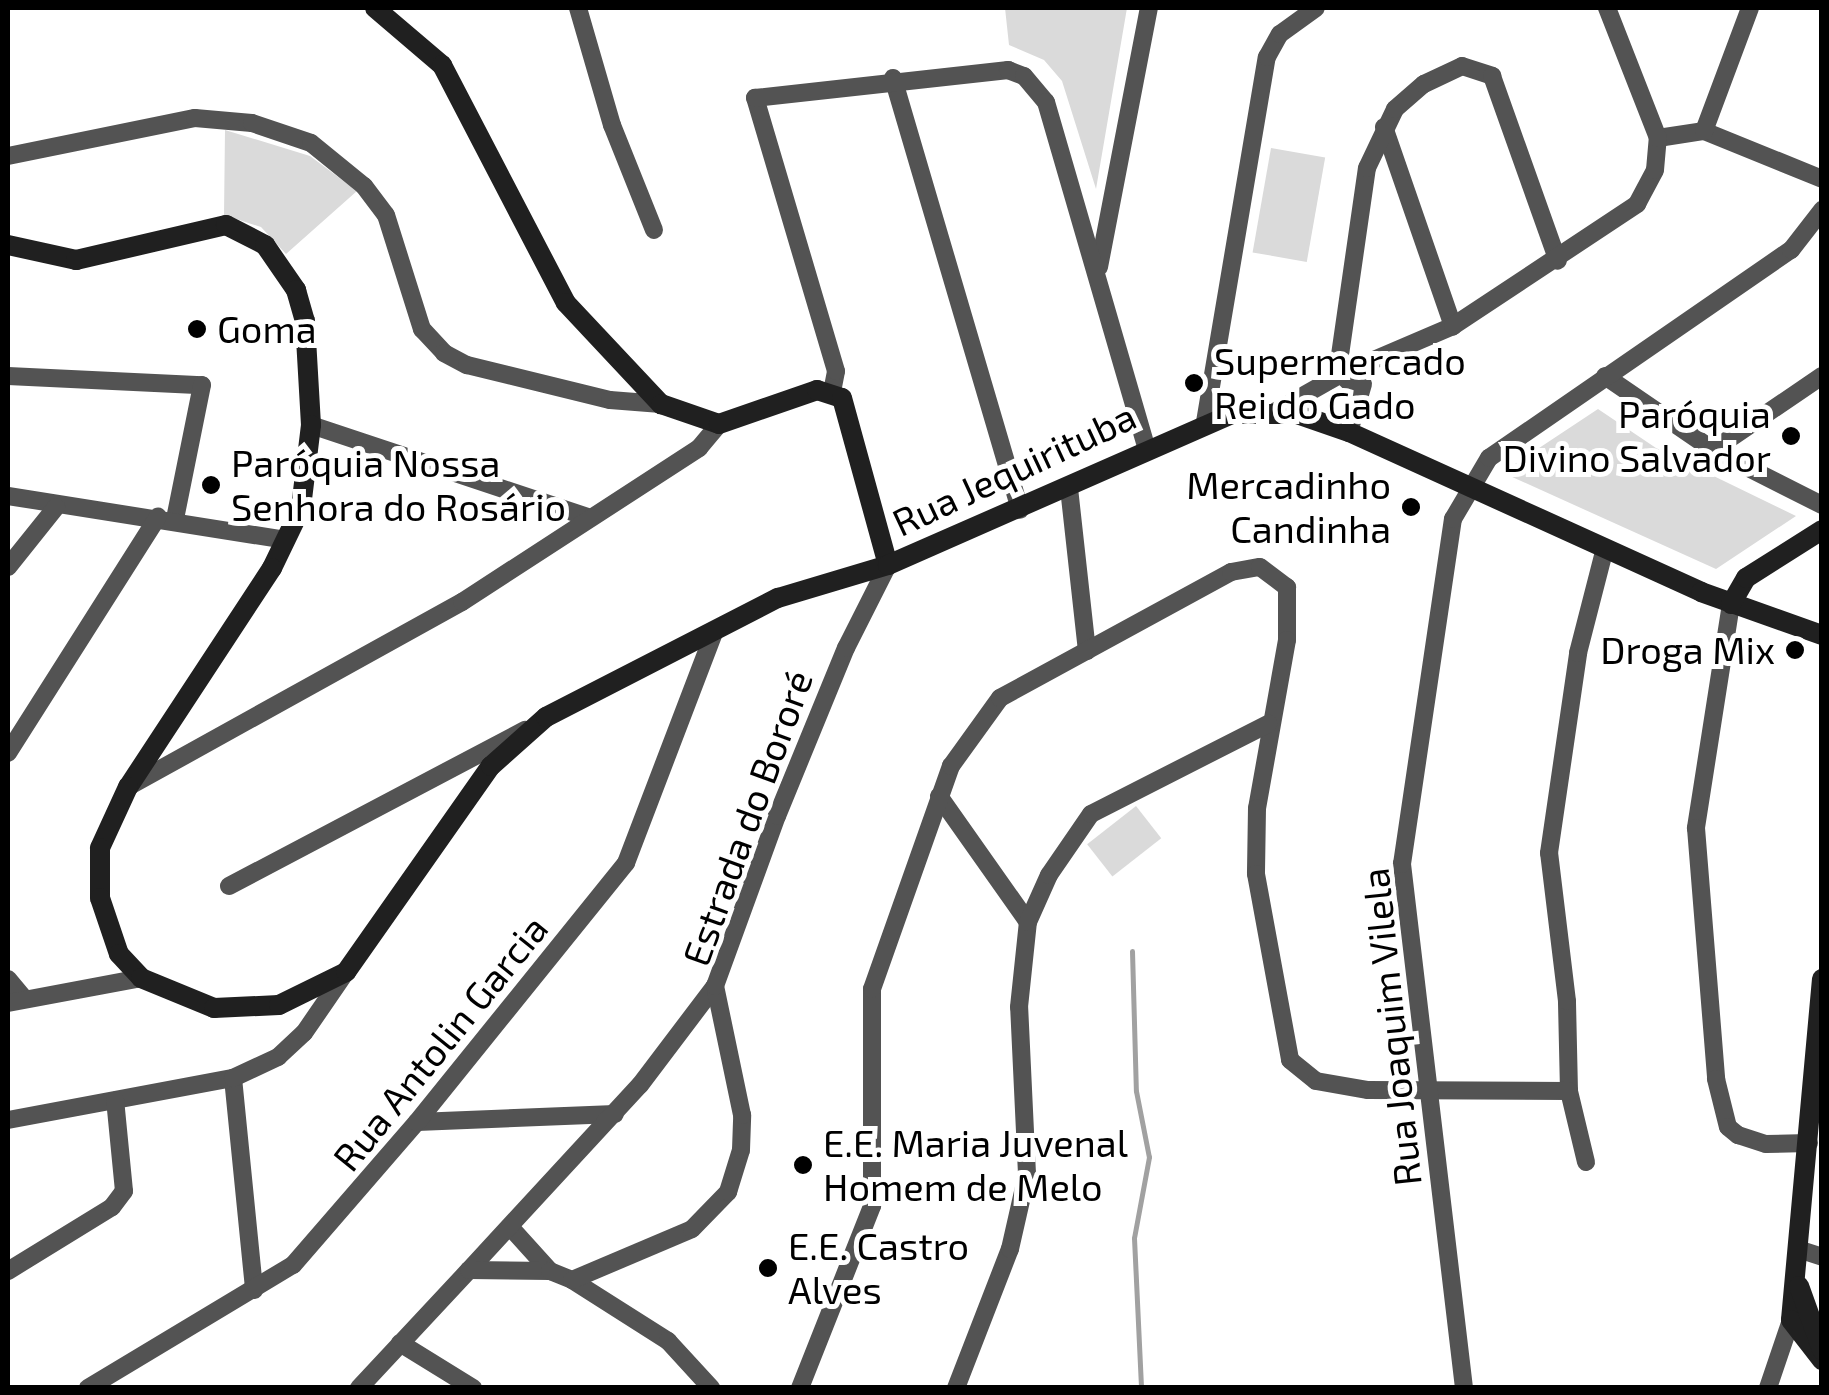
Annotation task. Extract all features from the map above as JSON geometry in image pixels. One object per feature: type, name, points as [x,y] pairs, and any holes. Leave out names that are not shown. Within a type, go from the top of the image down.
[{"type":"main road","points":[[374,8],[442,65],[566,302],[662,404],[718,424],[800,394],[832,392],[849,410],[888,565]]},
{"type":"main road","points":[[8,245],[76,260],[226,225],[246,231],[265,244],[296,290],[304,321],[311,425],[301,508],[286,540],[110,818],[98,874],[107,928],[141,978],[185,1001],[246,1010],[310,994],[346,972]]},
{"type":"main road","name":"Rua Jequirituba","points":[[346,972],[436,837],[491,766],[531,727],[778,598],[888,565],[1069,488],[1146,447],[1205,422],[1276,411],[1349,432],[1730,604],[1822,635]]},
{"type":"main road","points":[[1730,604],[1746,578],[1822,530]]},
{"type":"main road","points":[[1822,979],[1817,1098],[1810,1143],[1812,1254],[1797,1279],[1791,1320],[1822,1360]]},
{"type":"main road","points":[[1797,1279],[1822,1350]]},
{"type":"street","points":[[578,8],[612,125],[654,230]]},
{"type":"street","points":[[1098,270],[1149,8]]},
{"type":"street","points":[[1205,422],[1266,58],[1280,34],[1316,8]]},
{"type":"street","points":[[1276,411],[1341,374],[1370,365],[1453,326],[1558,261],[1637,204],[1655,170],[1658,138],[1607,8]]},
{"type":"street","points":[[1704,131],[1750,8]]},
{"type":"street","points":[[1341,374],[1352,252],[1368,168],[1384,127],[1424,84],[1462,66],[1488,72],[1558,261]]},
{"type":"street","points":[[832,392],[836,371],[756,98],[893,78],[1008,70],[1036,87],[1098,270],[1146,447]]},
{"type":"street","points":[[893,78],[1020,510]]},
{"type":"street","points":[[8,156],[195,118],[252,123],[311,143],[364,186],[386,215],[422,328],[444,353],[610,400],[662,404]]},
{"type":"street","points":[[1384,127],[1453,326]]},
{"type":"street","points":[[1658,138],[1704,131],[1822,179]]},
{"type":"street","points":[[1468,486],[1488,458],[1790,250],[1822,210]]},
{"type":"street","points":[[1349,432],[1370,365]]},
{"type":"street","points":[[1341,374],[1360,393]]},
{"type":"street","points":[[8,376],[202,385],[166,518],[8,753]]},
{"type":"street","points":[[1605,376],[1712,450],[1822,505]]},
{"type":"street","points":[[1712,450],[1822,376]]},
{"type":"street","points":[[128,788],[462,602],[587,517],[699,448],[718,424]]},
{"type":"street","points":[[311,425],[587,517]]},
{"type":"street","name":"Rua Joaquim Vilela","points":[[1464,1388],[1428,1095],[1403,832],[1446,543],[1468,486]]},
{"type":"street","points":[[1069,488],[1088,650]]},
{"type":"street","points":[[8,496],[56,507],[166,518],[286,540]]},
{"type":"street","points":[[8,567],[56,507]]},
{"type":"street","points":[[1586,1162],[1569,1091],[1568,1001],[1549,853],[1578,653],[1606,548]]},
{"type":"street","name":"Estrada do Bororé","points":[[572,1280],[692,1229],[728,1192],[741,1150],[742,1115],[715,986],[818,715],[888,565]]},
{"type":"street","points":[[800,1388],[872,1206],[872,989],[939,796],[966,738],[1000,698],[1246,566],[1271,571],[1287,587],[1289,616],[1268,724],[1256,874],[1285,1050],[1297,1070],[1316,1081],[1428,1095],[1569,1091]]},
{"type":"street","points":[[1730,604],[1696,828],[1716,1078],[1728,1127],[1738,1135],[1766,1144],[1810,1143]]},
{"type":"street","name":"Rua Antolin Garcia","points":[[88,1388],[254,1290],[315,1245],[418,1122],[626,862],[714,633]]},
{"type":"street","points":[[956,1388],[1010,1249],[1027,1174],[1019,1007],[1028,922],[1049,875],[1091,814],[1268,724]]},
{"type":"street","points":[[230,886],[531,727]]},
{"type":"street","points":[[939,796],[1028,922]]},
{"type":"street","points":[[8,1120],[232,1078],[278,1056],[304,1033],[346,972]]},
{"type":"street","points":[[8,980],[16,1001],[141,978]]},
{"type":"street","points":[[359,1388],[512,1229],[615,1114],[688,1030],[715,986]]},
{"type":"street","points":[[232,1078],[254,1290]]},
{"type":"street","points":[[8,1271],[112,1207],[124,1191],[128,1176],[115,1100]]},
{"type":"street","points":[[418,1122],[615,1114]]},
{"type":"street","points":[[512,1229],[550,1271]]},
{"type":"street","points":[[469,1270],[550,1271],[572,1280],[668,1341],[711,1388]]},
{"type":"street","points":[[1768,1388],[1791,1320]]},
{"type":"street","points":[[400,1343],[473,1388]]},
{"type":"shaded area","points":[[1005,8],[1127,8],[1096,189],[1062,81],[1044,60],[1009,45]]},
{"type":"shaded area","points":[[225,130],[310,156],[357,191],[286,254],[261,227],[224,215]]},
{"type":"shaded area","points":[[1271,148],[1325,158],[1307,262],[1253,252]]},
{"type":"shaded area","points":[[1598,409],[1656,448],[1796,516],[1716,569],[1510,476],[1509,468]]},
{"type":"shaded area","points":[[1136,806],[1161,838],[1112,876],[1087,844]]},
{"type":"waterway","points":[[1132,951],[1136,1091],[1149,1157],[1134,1238],[1141,1388]]},
{"type":"place","name":"Goma","points":[[197,329]]},
{"type":"place","name":"Supermercado Rei do Gado","points":[[1194,383]]},
{"type":"place","name":"Paróquia Divino Salvador","points":[[1791,436]]},
{"type":"place","name":"Paróquia Nossa Senhora do Rosário","points":[[211,485]]},
{"type":"place","name":"Mercadinho Candinha","points":[[1411,507]]},
{"type":"place","name":"Droga Mix","points":[[1795,650]]},
{"type":"place","name":"E.E. Maria Juvenal Homem de Melo","points":[[803,1165]]},
{"type":"place","name":"E.E. Castro Alves","points":[[768,1268]]}]
